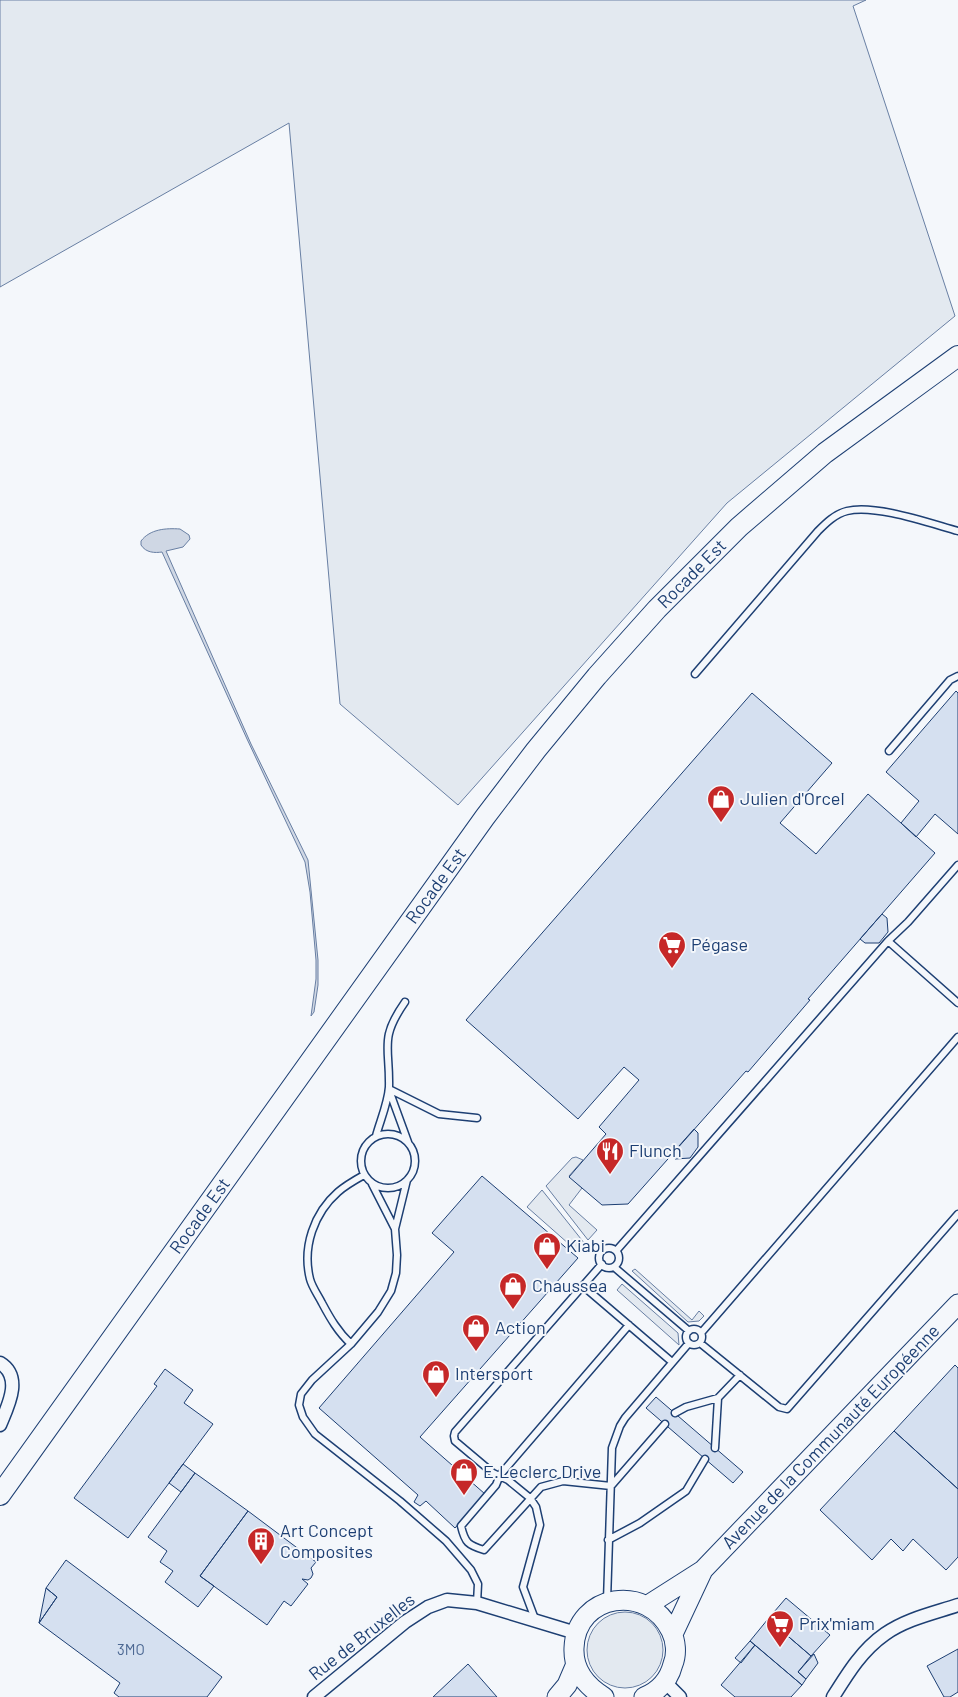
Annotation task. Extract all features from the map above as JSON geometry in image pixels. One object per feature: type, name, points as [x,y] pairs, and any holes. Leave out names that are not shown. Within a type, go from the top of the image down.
[{"type":"main road","name":"Rocade Est","points":[[0,1495],[485,817],[536,750],[597,676],[657,609],[739,527],[825,453],[958,356]]},
{"type":"street","name":"Avenue de la Communauté Européenne","points":[[648,1605],[703,1570],[958,1304]]},
{"type":"street","points":[[0,1363],[6,1367],[13,1382],[10,1402],[0,1425]]},
{"type":"street","name":"Avenue de la Communauté Européenne","points":[[673,1634],[703,1570]]},
{"type":"street","points":[[604,1697],[586,1684],[576,1664],[574,1648],[576,1633],[594,1609],[608,1602],[621,1599],[635,1600],[659,1612],[673,1634],[676,1647],[671,1671],[665,1682],[652,1694],[644,1697]]},
{"type":"street","name":"Rue de Bruxelles","points":[[314,1697],[405,1622],[428,1607],[447,1600],[477,1603],[576,1633]]},
{"type":"street","points":[[833,1697],[855,1663],[868,1648],[886,1633],[912,1620],[958,1605]]},
{"type":"street","points":[[557,1697],[567,1685],[576,1664]]},
{"type":"street","points":[[665,1682],[680,1697]]},
{"type":"lane","points":[[695,674],[818,531],[836,515],[847,510],[865,509],[889,513],[958,531]]},
{"type":"lane","points":[[889,751],[950,680],[958,676]]},
{"type":"lane","points":[[616,1251],[888,941],[957,868]]},
{"type":"lane","points":[[888,941],[958,1002]]},
{"type":"lane","points":[[405,1002],[393,1019],[388,1032],[386,1052],[389,1089],[412,1149],[415,1162],[414,1169],[408,1180],[395,1229],[396,1273],[391,1291],[378,1312],[351,1344],[312,1380],[301,1394],[299,1405],[303,1417],[315,1434],[400,1501],[446,1541],[471,1570],[478,1584],[477,1603]]},
{"type":"lane","points":[[701,1332],[957,1038]]},
{"type":"lane","points":[[389,1089],[439,1114],[477,1118]]},
{"type":"lane","points":[[376,1136],[389,1089]]},
{"type":"lane","points":[[395,1229],[372,1184],[364,1175],[360,1160],[370,1140],[376,1136],[383,1134],[397,1135],[409,1144]]},
{"type":"lane","points":[[351,1344],[328,1315],[310,1280],[307,1245],[313,1228],[325,1206],[338,1192],[364,1175]]},
{"type":"lane","points":[[372,1184],[394,1188],[408,1180]]},
{"type":"lane","points":[[700,1342],[779,1407],[788,1409],[958,1214]]},
{"type":"lane","points":[[606,1249],[616,1251],[619,1259],[614,1266],[607,1268],[599,1258],[601,1252],[606,1249]]},
{"type":"lane","points":[[535,1620],[523,1587],[540,1525],[539,1518],[530,1498],[500,1475],[493,1473],[455,1441],[454,1436],[455,1432],[602,1264]]},
{"type":"lane","points":[[614,1266],[688,1331]]},
{"type":"lane","points":[[584,1286],[672,1362]]},
{"type":"lane","points":[[611,1486],[563,1481],[541,1487],[484,1550],[472,1547],[464,1539],[461,1526],[496,1485],[500,1475],[630,1325]]},
{"type":"lane","points":[[688,1331],[696,1329],[701,1332]]},
{"type":"lane","points":[[688,1331],[686,1336],[689,1343],[693,1346],[700,1342],[702,1338],[701,1332]]},
{"type":"lane","points":[[608,1602],[608,1540],[612,1448],[625,1418],[689,1343]]},
{"type":"lane","points":[[675,1414],[686,1407],[718,1398],[740,1375]]},
{"type":"lane","points":[[715,1448],[718,1398]]},
{"type":"lane","points":[[611,1486],[665,1424]]},
{"type":"lane","points":[[608,1540],[640,1523],[686,1491],[705,1460]]},
{"type":"shaded area","points":[[0,0],[866,0],[853,6],[955,316],[727,503],[458,805],[340,704],[289,123],[0,287]]},
{"type":"shaded area","points":[[164,529],[180,529],[189,535],[190,539],[183,547],[166,551],[251,744],[308,860],[318,960],[318,985],[314,1012],[311,1016],[316,979],[316,960],[310,892],[305,862],[162,552],[148,551],[141,545],[141,541],[149,534]]},
{"type":"shaded area","points":[[576,1157],[583,1160],[569,1176],[582,1188],[569,1205],[597,1230],[588,1240],[546,1186],[572,1158]]},
{"type":"shaded area","points":[[542,1190],[585,1244],[578,1252],[527,1207]]},
{"type":"shaded area","points":[[635,1269],[692,1320],[699,1311],[704,1316],[699,1321],[688,1322],[632,1271]]},
{"type":"shaded area","points":[[622,1284],[678,1333],[679,1345],[617,1290]]},
{"type":"shaded area","points":[[618,1612],[632,1612],[646,1618],[657,1629],[663,1643],[660,1665],[652,1677],[632,1688],[618,1688],[604,1682],[593,1671],[587,1657],[587,1643],[593,1629],[604,1618]]},
{"type":"building","points":[[956,691],[958,693],[958,834],[935,814],[916,837],[901,823],[919,801],[886,772]]},
{"type":"building","name":"Pégase","points":[[752,693],[832,763],[780,823],[816,854],[868,794],[935,853],[808,999],[810,1000],[748,1072],[746,1071],[628,1204],[602,1205],[569,1177],[606,1134],[599,1127],[639,1080],[624,1067],[578,1119],[466,1020]]},
{"type":"building","points":[[882,914],[887,918],[888,932],[879,943],[865,943],[860,939]]},
{"type":"building","points":[[694,1129],[698,1133],[698,1147],[690,1158],[675,1159],[671,1155]]},
{"type":"building","points":[[482,1176],[578,1258],[420,1437],[485,1494],[455,1528],[426,1501],[420,1506],[414,1502],[418,1495],[319,1408],[454,1252],[432,1233]]},
{"type":"building","points":[[955,1365],[958,1368],[958,1489],[894,1431]]},
{"type":"building","points":[[165,1369],[193,1390],[184,1403],[213,1424],[128,1538],[74,1498],[157,1386],[154,1384]]},
{"type":"building","points":[[656,1397],[743,1472],[733,1483],[646,1408]]},
{"type":"building","points":[[894,1431],[958,1489],[958,1557],[946,1570],[913,1539],[903,1551],[891,1539],[872,1560],[820,1510]]},
{"type":"building","points":[[183,1464],[195,1473],[181,1492],[169,1483]]},
{"type":"building","points":[[195,1473],[248,1511],[200,1576],[214,1586],[198,1607],[165,1582],[173,1571],[160,1562],[167,1551],[148,1537]]},
{"type":"building","name":"Art Concept Composites","points":[[248,1511],[316,1562],[311,1568],[313,1574],[311,1578],[308,1580],[302,1579],[308,1584],[291,1606],[284,1601],[267,1625],[200,1576]]},
{"type":"building","points":[[66,1560],[222,1677],[207,1697],[119,1697],[114,1693],[120,1683],[39,1623],[57,1597],[46,1588]]},
{"type":"building","points":[[46,1588],[57,1597],[39,1623]]},
{"type":"building","points":[[786,1598],[830,1635],[811,1656],[768,1619]]},
{"type":"building","points":[[768,1619],[811,1656],[798,1672],[806,1679],[802,1685],[750,1641]]},
{"type":"building","points":[[750,1641],[755,1645],[741,1663],[735,1658]]},
{"type":"building","points":[[755,1645],[802,1685],[791,1697],[735,1697],[721,1685]]},
{"type":"building","points":[[958,1649],[958,1692],[950,1697],[944,1697],[927,1666]]},
{"type":"building","points":[[814,1654],[818,1663],[806,1679],[798,1672]]},
{"type":"building","points":[[468,1664],[497,1697],[433,1697]]},
{"type":"place","name":"Julien d'Orcel","points":[[721,823]]},
{"type":"place","name":"Pégase","points":[[672,969]]},
{"type":"place","name":"Flunch","points":[[610,1175]]},
{"type":"place","name":"Kiabi","points":[[547,1270]]},
{"type":"place","name":"Chaussea","points":[[513,1310]]},
{"type":"place","name":"Action","points":[[476,1352]]},
{"type":"place","name":"Intersport","points":[[436,1398]]},
{"type":"place","name":"E.Leclerc Drive","points":[[464,1496]]},
{"type":"place","name":"Art Concept Composites","points":[[261,1565]]},
{"type":"place","name":"Prix'miam","points":[[780,1648]]}]
